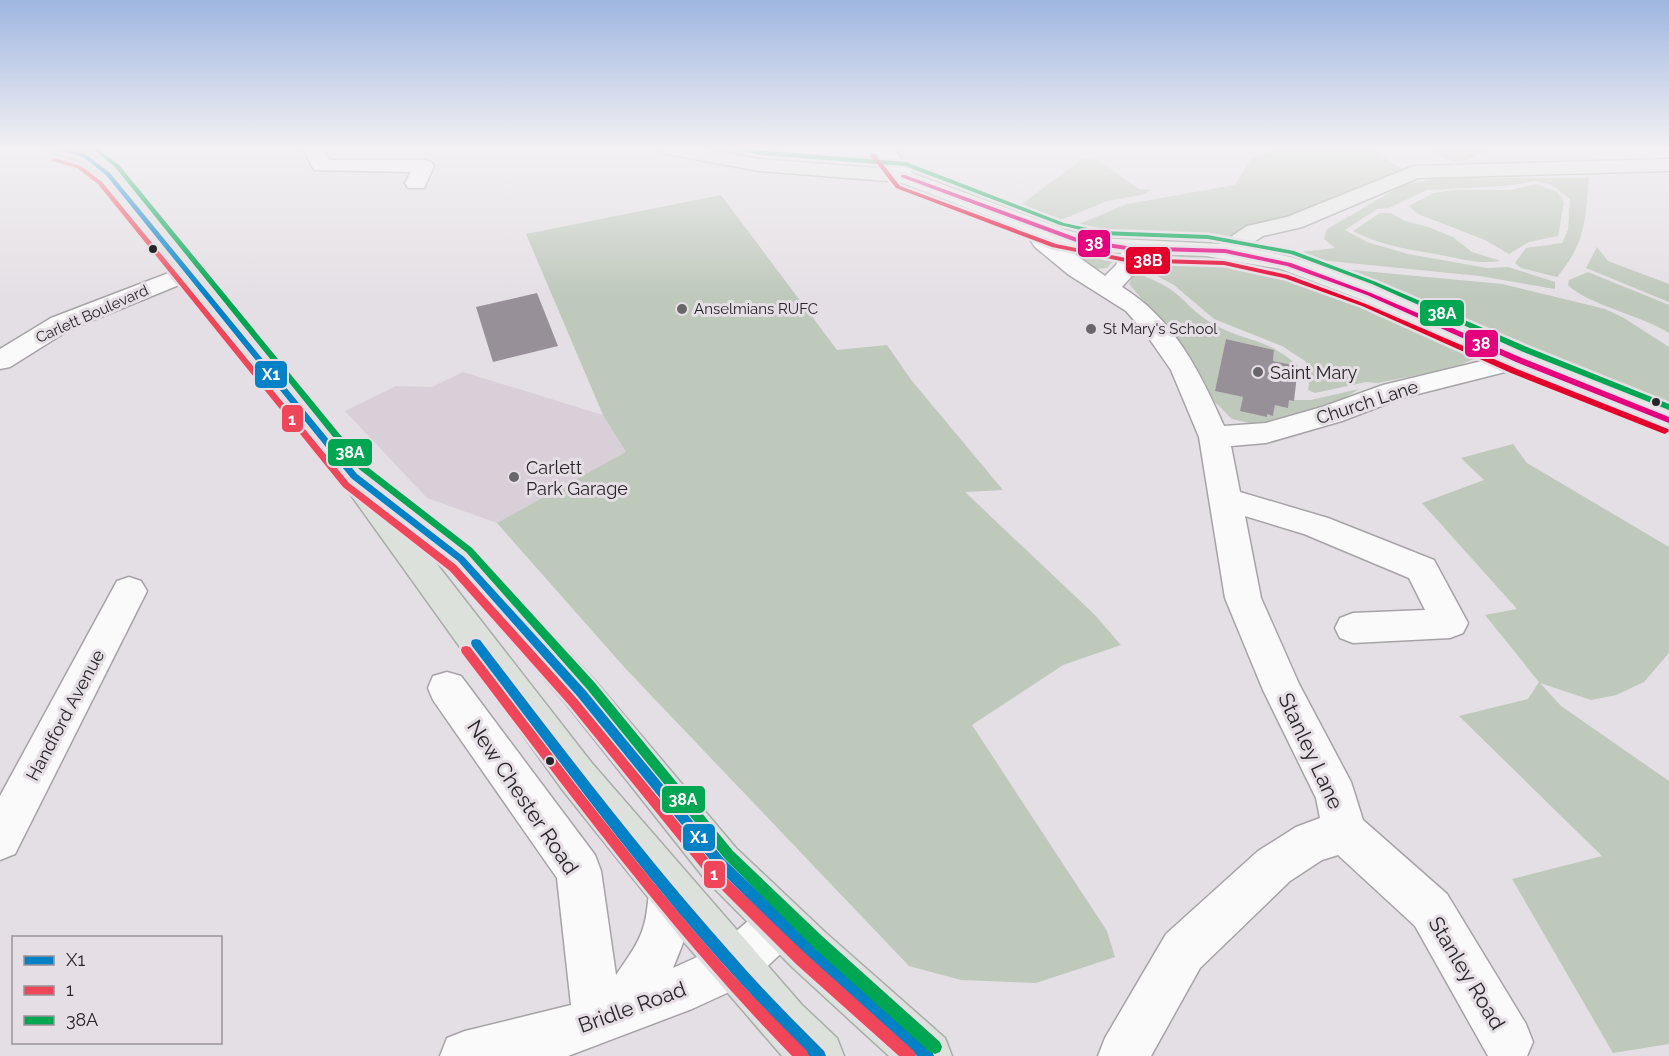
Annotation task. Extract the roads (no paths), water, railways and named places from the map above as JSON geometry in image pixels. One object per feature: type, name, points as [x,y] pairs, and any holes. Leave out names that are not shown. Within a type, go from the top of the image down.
[{"type":"highway","points":[[127,197],[354,476],[453,613],[576,775],[670,890],[784,1023],[819,1056]]},
{"type":"highway","points":[[354,476],[461,559],[582,694],[720,863],[927,1056]]},
{"type":"main road","points":[[958,197],[1079,241],[1134,248],[1226,251],[1289,264],[1368,294],[1519,360],[1669,420]]},
{"type":"main road","points":[[1226,251],[1255,231],[1294,222],[1353,197]]},
{"type":"street","name":"Stanley Lane","points":[[1030,225],[1043,242],[1078,270],[1135,306],[1155,328],[1185,370],[1214,437],[1243,598],[1282,690],[1336,796],[1345,832],[1311,842],[1274,866],[1183,951],[1123,1056]]},
{"type":"street","points":[[1107,288],[1127,268],[1134,248]]},
{"type":"street","name":"Carlett Boulevard","points":[[0,361],[60,324],[187,273]]},
{"type":"street","name":"Church Lane","points":[[1214,437],[1266,433],[1332,414],[1393,391],[1519,360]]},
{"type":"street","points":[[1226,498],[1316,526],[1422,569],[1450,623],[1353,628]]},
{"type":"street","name":"Handford Avenue","points":[[0,839],[129,591]]},
{"type":"street","name":"New Chester Road","points":[[447,687],[579,870],[587,1030]]},
{"type":"street","name":"Stanley Road","points":[[1345,832],[1431,910],[1508,1042]]},
{"type":"street","points":[[587,1030],[648,970],[667,927],[670,890]]},
{"type":"street","name":"Bridle Road","points":[[465,1056],[587,1030],[734,965],[781,922]]},
{"type":"place","name":"Anselmians RUFC","points":[[682,309]]},
{"type":"place","name":"St Mary's School","points":[[1091,329]]},
{"type":"place","name":"Saint Mary","points":[[1258,372]]},
{"type":"place","name":"Carlett Park Garage","points":[[514,477]]}]
